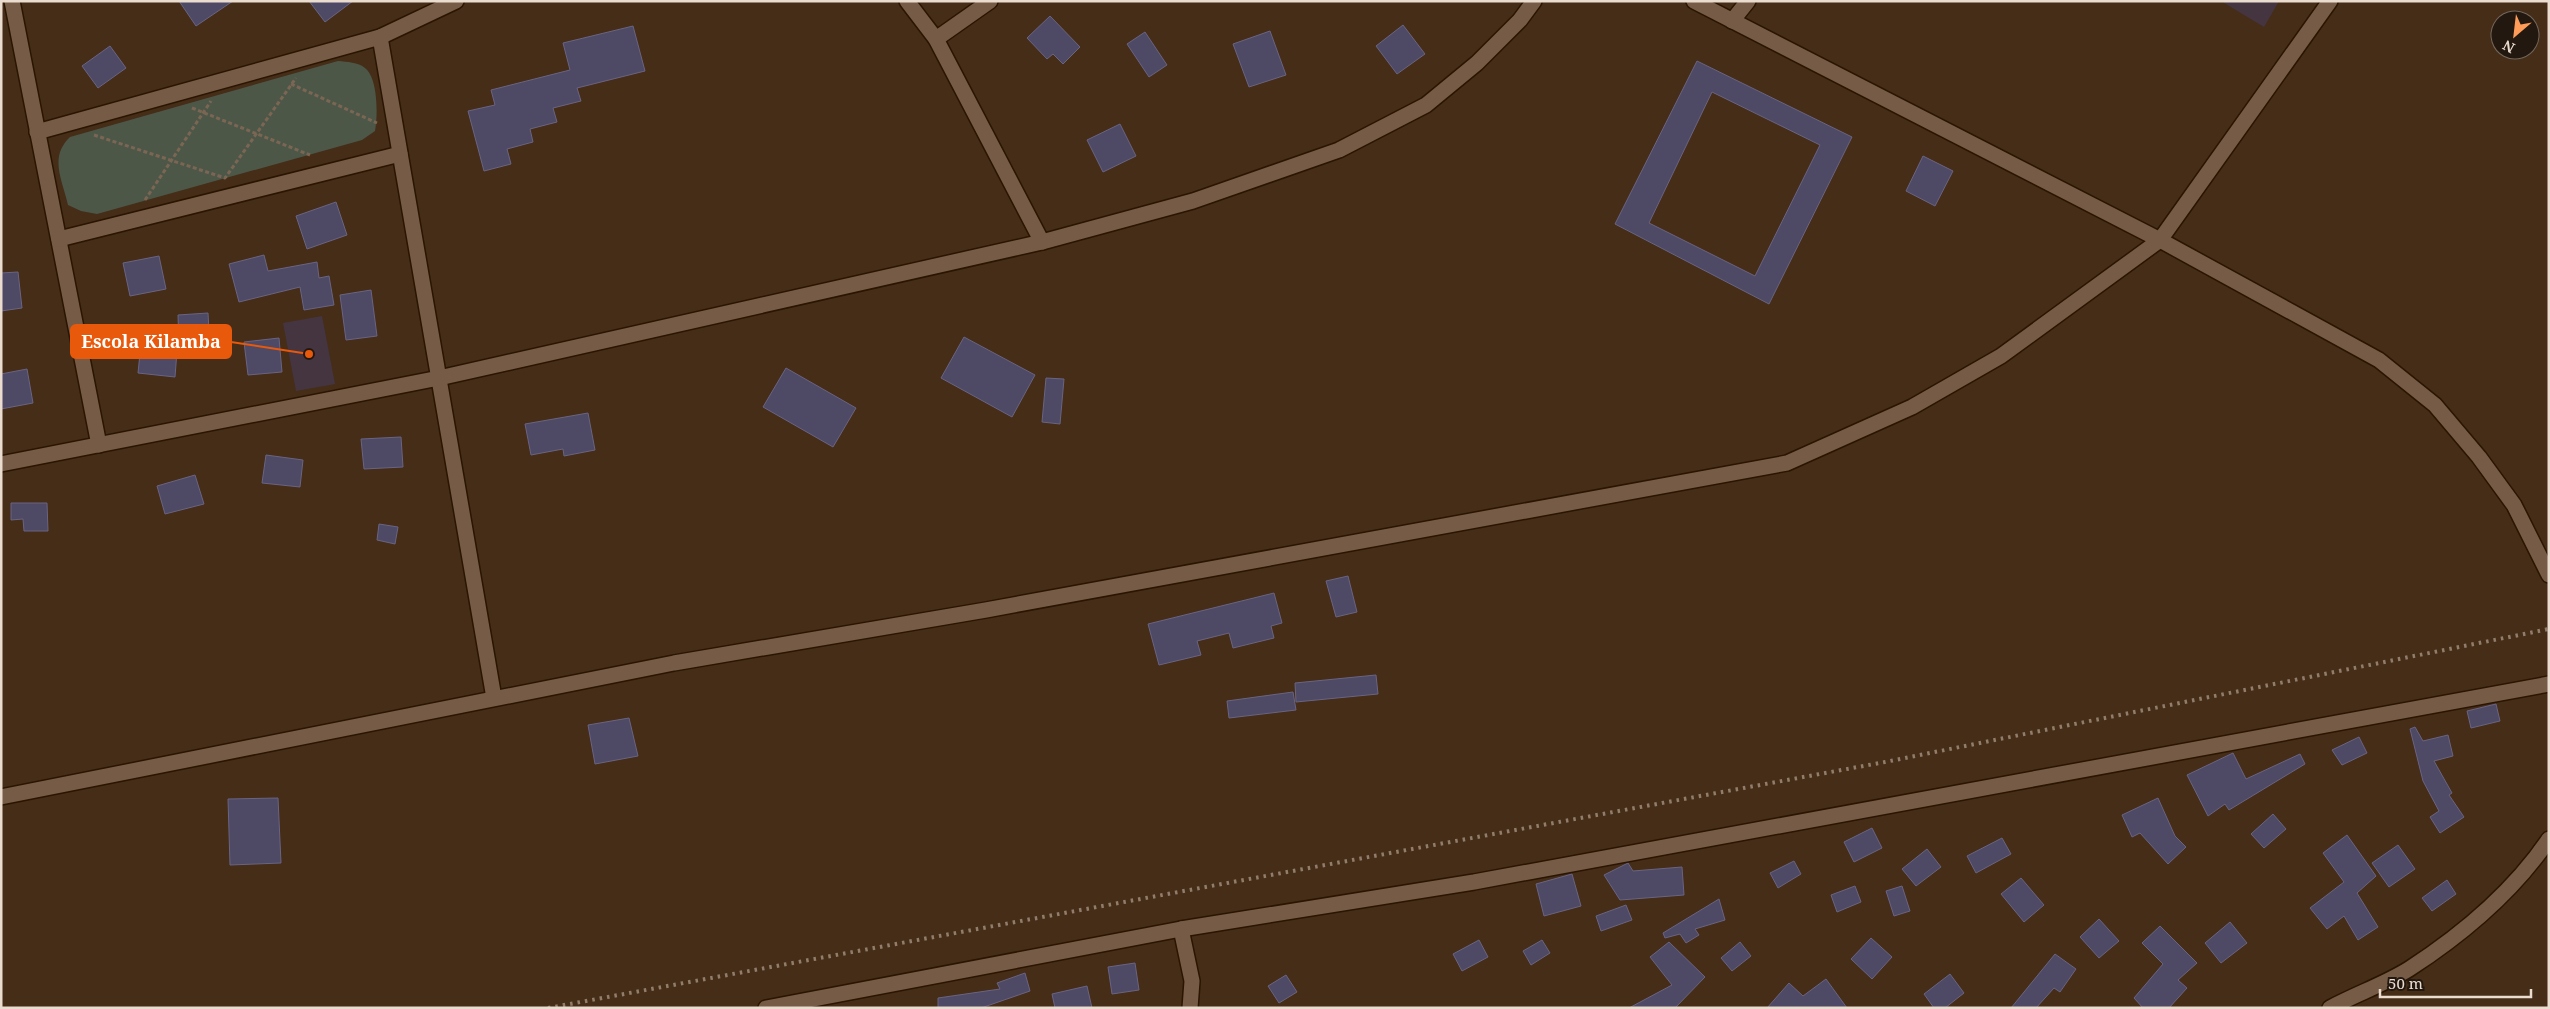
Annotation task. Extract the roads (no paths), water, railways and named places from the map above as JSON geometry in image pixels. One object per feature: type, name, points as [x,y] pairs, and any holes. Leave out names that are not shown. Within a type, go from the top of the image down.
[{"type":"street","points":[[12,1],[99,445]]},
{"type":"street","points":[[37,132],[380,37],[456,1]]},
{"type":"street","points":[[907,1],[936,39],[1042,242]]},
{"type":"street","points":[[936,39],[990,1]]},
{"type":"street","points":[[1,464],[439,378],[1042,242],[1193,200],[1339,150],[1426,104],[1477,63],[1520,20],[1534,1]]},
{"type":"street","points":[[1694,1],[2160,240],[2379,360],[2435,405],[2479,456],[2514,505],[2549,575]]},
{"type":"street","points":[[1732,21],[1748,1]]},
{"type":"street","points":[[1,797],[674,663],[976,612],[1787,463],[1912,407],[2001,356],[2160,240],[2330,1]]},
{"type":"street","points":[[380,37],[494,698]]},
{"type":"street","points":[[58,239],[400,154]]},
{"type":"street","points":[[766,1008],[1181,929],[1484,880],[2549,684]]},
{"type":"street","points":[[2330,1008],[2408,970],[2471,924],[2530,868],[2549,839]]},
{"type":"street","points":[[1181,929],[1192,981],[1190,1008]]},
{"type":"railway","points":[[548,1008],[1885,762],[2549,629]]},
{"type":"place","name":"Escola Kilamba","points":[[309,354]]}]
